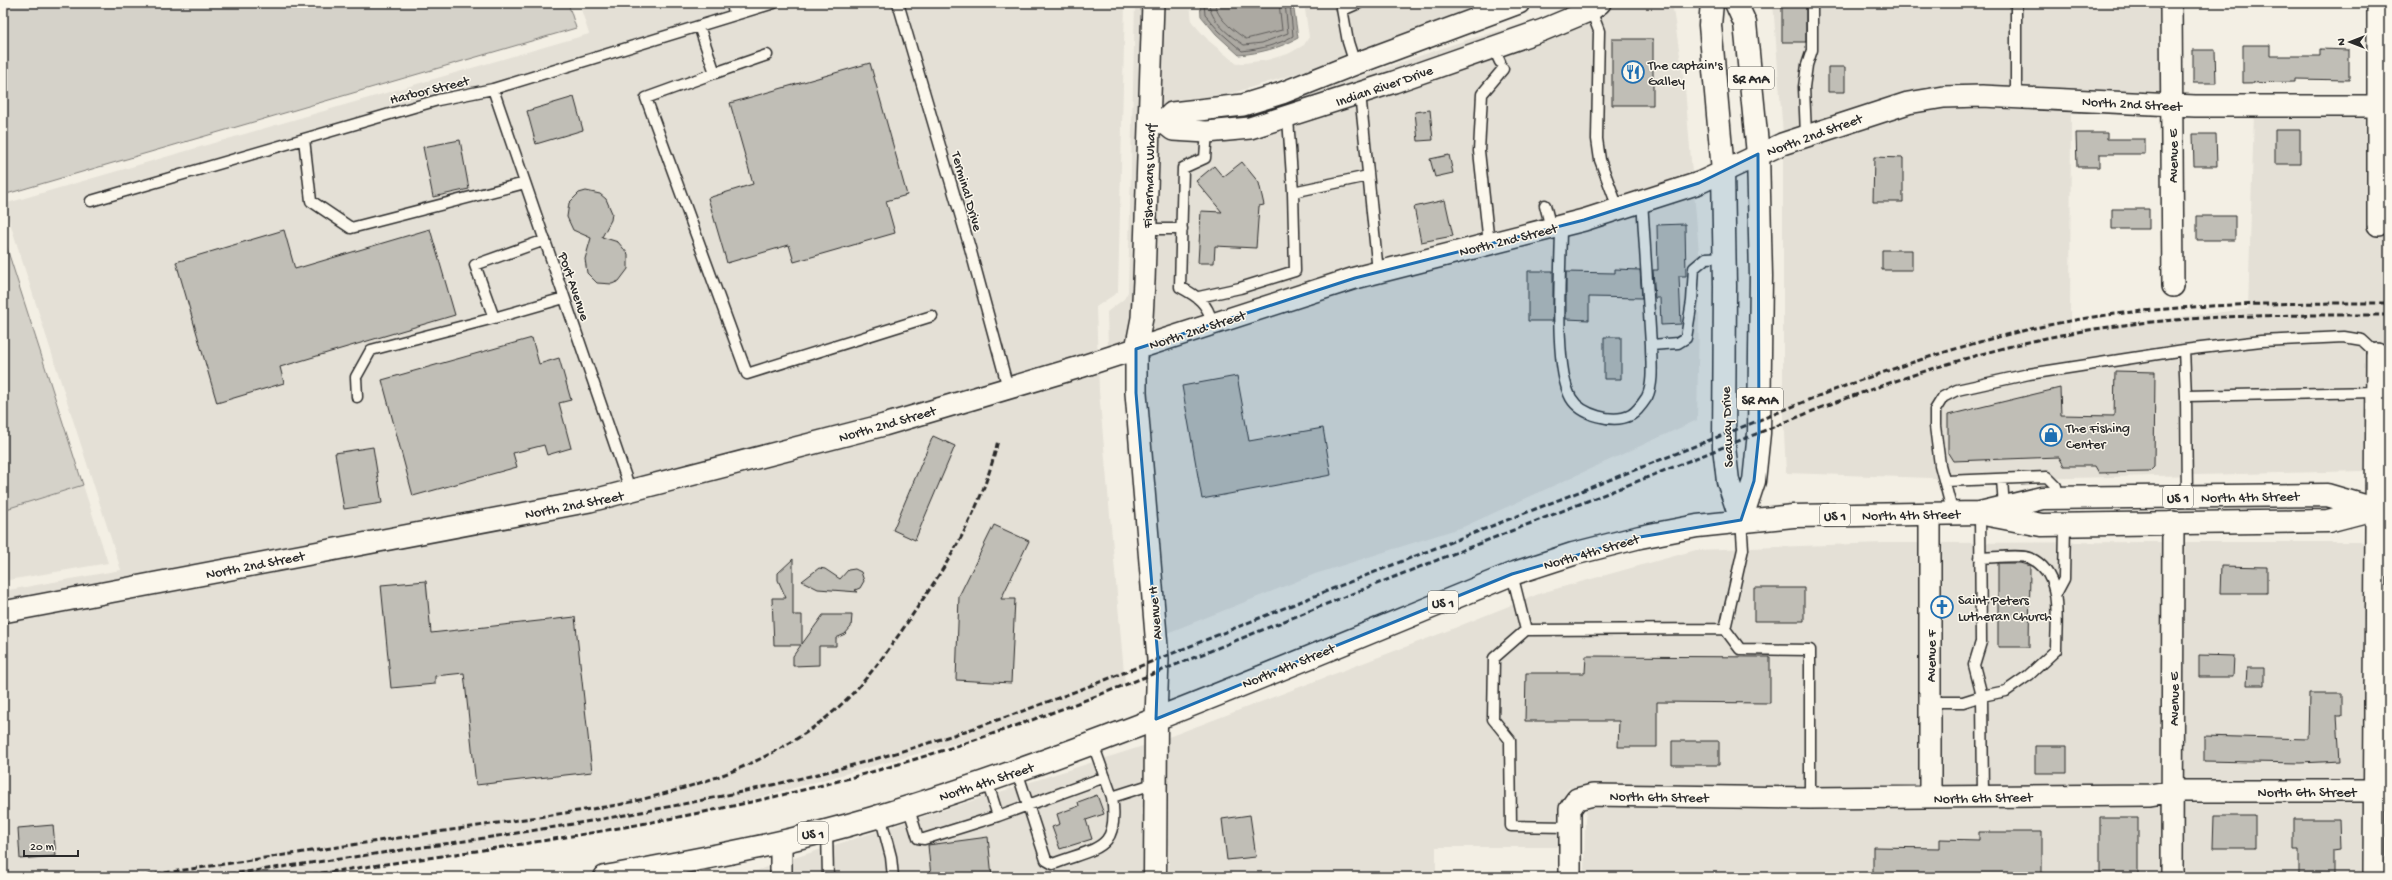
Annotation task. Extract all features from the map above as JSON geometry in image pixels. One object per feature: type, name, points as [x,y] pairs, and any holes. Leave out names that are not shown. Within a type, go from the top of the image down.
[{"type":"main road","name":"Seaway Drive","points":[[1712,3],[1710,25],[1723,171],[1725,257],[1724,447],[1728,481],[1741,520]]},
{"type":"main road","name":"Seaway Drive","points":[[1736,3],[1745,23],[1758,154],[1761,276],[1759,433],[1754,481],[1741,520]]},
{"type":"main road","name":"North 4th Street","points":[[606,877],[781,842],[880,815],[987,781],[1093,744],[1512,574],[1574,554],[1640,537],[1697,526],[1741,520],[1793,516],[1980,513],[2042,498],[2327,495],[2382,509]]},
{"type":"main road","name":"North 4th Street","points":[[1980,513],[2042,525],[2328,521],[2382,509]]},
{"type":"main road","name":"Avenue H","points":[[1155,877],[1156,719]]},
{"type":"street","name":"Fishermans Wharf","points":[[1136,349],[1142,318],[1146,229],[1157,122],[1153,3]]},
{"type":"street","name":"Indian River Drive","points":[[1157,122],[1172,113],[1243,105],[1282,93],[1355,64],[1477,11],[1519,3]]},
{"type":"street","name":"Avenue E","points":[[2171,3],[2173,286]]},
{"type":"street","points":[[2378,3],[2384,106],[2378,225]]},
{"type":"street","name":"Indian River Drive","points":[[1157,122],[1173,130],[1207,132],[1250,128],[1288,118],[1360,93],[1499,59],[1595,7]]},
{"type":"street","name":"North 2nd Street","points":[[3,612],[631,492],[884,425],[1136,349],[1212,323],[1378,272],[1556,227],[1688,187],[1758,154],[1806,135],[1908,103],[1944,97],[2016,97],[2172,106],[2384,106]]},
{"type":"street","name":"Avenue H","points":[[1136,349],[1136,393],[1158,659],[1156,719]]},
{"type":"street","points":[[2374,877],[2382,791],[2382,509],[2376,392],[2376,354]]},
{"type":"street","name":"Avenue F","points":[[1930,515],[1930,797]]},
{"type":"street","name":"Avenue E","points":[[2172,877],[2173,522]]},
{"type":"street","name":"North 6th Street","points":[[1569,827],[1570,809],[1577,799],[1593,795],[1810,798],[2150,795],[2173,791],[2382,791]]},
{"type":"street","points":[[1569,827],[1570,877]]},
{"type":"street","points":[[781,842],[781,877]]},
{"type":"lane","points":[[732,3],[734,14]]},
{"type":"lane","name":"Harbor Street","points":[[91,201],[438,100],[493,89],[774,3]]},
{"type":"lane","name":"Terminal Drive","points":[[898,3],[970,248],[1008,388]]},
{"type":"lane","points":[[1355,64],[1348,42],[1342,6],[1359,3]]},
{"type":"lane","points":[[1806,135],[1804,88],[1807,65],[1812,50],[1812,3]]},
{"type":"lane","points":[[2016,3],[2016,97]]},
{"type":"lane","points":[[1595,7],[1599,31],[1597,139],[1602,166],[1618,208]]},
{"type":"lane","points":[[700,26],[714,73]]},
{"type":"lane","points":[[767,55],[646,98],[747,374],[932,316]]},
{"type":"lane","points":[[1489,244],[1479,151],[1482,94],[1499,59]]},
{"type":"lane","name":"Port Avenue","points":[[493,89],[631,492]]},
{"type":"lane","points":[[1360,93],[1378,272]]},
{"type":"lane","points":[[1199,297],[1240,288],[1295,271],[1294,192],[1288,118]]},
{"type":"lane","points":[[1207,132],[1205,158],[1183,168],[1180,287],[1199,297],[1210,311],[1212,323]]},
{"type":"lane","points":[[304,139],[311,201],[351,228],[525,183]]},
{"type":"lane","points":[[1294,192],[1368,176]]},
{"type":"lane","points":[[1545,205],[1556,227],[1562,373],[1571,399],[1589,415],[1613,418],[1630,415],[1638,409],[1648,396],[1651,345],[1642,200]]},
{"type":"lane","points":[[1146,229],[1182,229]]},
{"type":"lane","points":[[494,318],[475,265],[545,240]]},
{"type":"lane","points":[[1651,345],[1678,343],[1686,338],[1692,300],[1694,268],[1706,258],[1725,257]]},
{"type":"lane","points":[[357,397],[356,377],[371,350],[564,298]]},
{"type":"lane","points":[[1953,514],[1946,481],[1940,465],[1935,426],[1935,410],[1942,397],[1957,390],[2029,374],[2184,350],[2261,341],[2344,337],[2362,340],[2376,354]]},
{"type":"lane","points":[[2184,350],[2187,497]]},
{"type":"lane","points":[[2186,396],[2376,392]]},
{"type":"lane","points":[[1946,481],[2047,477],[2056,486],[2056,498]]},
{"type":"lane","points":[[2002,479],[2004,508]]},
{"type":"lane","points":[[1980,513],[1981,642],[1974,665],[1982,696],[1983,797]]},
{"type":"lane","points":[[1741,520],[1742,549],[1725,629],[1740,649],[1810,650],[1810,798]]},
{"type":"lane","points":[[2056,594],[2064,579],[2065,524]]},
{"type":"lane","points":[[1930,702],[1963,702],[2006,691],[2028,675],[2056,650],[2056,594],[2046,570],[2029,558],[1980,558]]},
{"type":"lane","points":[[1512,574],[1526,630]]},
{"type":"lane","points":[[1569,827],[1511,826],[1510,740],[1493,719],[1494,658],[1526,630],[1725,629]]},
{"type":"lane","points":[[1017,771],[1046,860],[1053,864],[1104,845],[1112,833],[1115,819],[1112,797],[1093,744]]},
{"type":"lane","points":[[908,806],[918,838],[924,839],[1028,806],[1105,777]]},
{"type":"lane","points":[[987,781],[998,816]]},
{"type":"lane","points":[[1112,797],[1156,783]]},
{"type":"lane","points":[[880,815],[891,857],[893,877]]},
{"type":"lane","points":[[827,830],[828,877]]},
{"type":"highlighted area","points":[[1758,154],[1759,433],[1754,481],[1741,520],[1640,537],[1512,574],[1156,719],[1158,659],[1136,393],[1136,349],[1355,278],[1584,220],[1699,183]]},
{"type":"shaded area","points":[[3,3],[568,3],[576,28],[3,195]]},
{"type":"shaded area","points":[[579,3],[1125,3],[1118,292],[1096,307],[1099,391],[1125,684],[1001,731],[710,811],[303,877],[3,877],[3,591],[121,570],[4,204],[589,34]]},
{"type":"shaded area","points":[[1135,3],[1143,3],[1131,319],[1126,342],[1108,348],[1107,312],[1124,299],[1128,292]]},
{"type":"shaded area","points":[[1164,3],[1190,3],[1192,22],[1209,41],[1237,64],[1267,60],[1288,54],[1304,45],[1309,37],[1304,3],[1525,3],[1207,101],[1161,105]]},
{"type":"shaded area","points":[[1596,3],[1672,3],[1685,88],[1692,172],[1581,211],[1150,334],[1155,281],[1161,125],[1245,116],[1463,41]]},
{"type":"shaded area","points":[[1773,3],[2163,3],[2162,95],[1927,90],[1886,98],[1783,135]]},
{"type":"shaded area","points":[[1963,108],[2071,111],[2070,330],[2248,309],[2254,114],[2368,115],[2368,234],[2384,234],[2386,299],[2389,299],[2389,471],[2386,471],[2387,345],[2366,344],[2365,471],[1989,480],[1786,473],[1783,412],[1783,155],[1893,116],[1928,109]]},
{"type":"shaded area","points":[[1694,192],[1700,264],[1697,420],[1463,527],[1315,574],[1167,633],[1146,393],[1147,355],[1358,287]]},
{"type":"shaded area","points":[[3,236],[83,485],[3,510]]},
{"type":"shaded area","points":[[83,485],[108,563],[3,581],[3,510]]},
{"type":"shaded area","points":[[2163,542],[2162,783],[2149,786],[1940,788],[1940,543]]},
{"type":"shaded area","points":[[2184,542],[2365,542],[2364,782],[2183,782]]},
{"type":"shaded area","points":[[2386,542],[2389,542],[2389,782],[2385,782]]},
{"type":"shaded area","points":[[1919,543],[1919,788],[1569,788],[1565,793],[1567,800],[1563,847],[1436,847],[1436,877],[1169,877],[1166,738],[1442,633],[1541,593],[1696,550]]},
{"type":"shaded area","points":[[1146,745],[1148,877],[792,877],[791,859]]},
{"type":"shaded area","points":[[2364,800],[2363,877],[2182,877],[2183,801]]},
{"type":"shaded area","points":[[2385,800],[2389,800],[2389,877],[2384,877]]},
{"type":"shaded area","points":[[2162,803],[2161,877],[1584,877],[1585,819],[1587,807],[1594,805]]},
{"type":"shaded area","points":[[770,866],[771,877],[738,877]]},
{"type":"water","points":[[1200,3],[1293,3],[1298,38],[1270,50],[1239,55],[1216,34],[1201,16]]},
{"type":"building","points":[[1782,3],[1806,3],[1806,42],[1782,42]]},
{"type":"building","name":"The captain's Galley","points":[[1612,39],[1653,39],[1653,105],[1612,105]]},
{"type":"building","points":[[2243,45],[2270,45],[2270,56],[2320,56],[2320,49],[2349,50],[2349,80],[2295,79],[2295,82],[2243,83]]},
{"type":"building","points":[[2193,50],[2215,50],[2216,83],[2193,83]]},
{"type":"building","points":[[870,63],[907,195],[886,201],[895,233],[794,262],[789,245],[727,263],[708,198],[753,184],[730,103]]},
{"type":"building","points":[[1828,67],[1845,67],[1845,92],[1828,92]]},
{"type":"building","points":[[574,97],[583,130],[536,144],[527,111]]},
{"type":"building","points":[[1430,110],[1433,140],[1418,141],[1415,112]]},
{"type":"building","points":[[2275,130],[2300,130],[2300,164],[2275,164]]},
{"type":"building","points":[[2076,133],[2107,133],[2107,139],[2145,139],[2145,154],[2100,154],[2100,167],[2077,167]]},
{"type":"building","points":[[2193,134],[2216,134],[2217,166],[2194,166]]},
{"type":"building","points":[[460,140],[469,189],[433,197],[423,147]]},
{"type":"building","points":[[1449,155],[1453,173],[1435,177],[1430,159]]},
{"type":"building","points":[[1874,157],[1903,158],[1903,202],[1873,202]]},
{"type":"building","points":[[1242,162],[1259,183],[1264,205],[1259,206],[1256,248],[1215,246],[1214,263],[1198,263],[1201,211],[1222,212],[1196,181],[1214,166],[1223,177]]},
{"type":"building","points":[[586,191],[600,194],[606,199],[612,213],[611,220],[602,237],[618,242],[628,254],[628,269],[619,281],[612,284],[597,283],[587,273],[585,259],[591,238],[573,230],[567,217],[569,203],[579,193]]},
{"type":"building","points":[[1445,200],[1453,236],[1421,242],[1414,207]]},
{"type":"building","points":[[2112,209],[2149,209],[2149,229],[2112,229]]},
{"type":"building","points":[[2197,216],[2235,216],[2235,240],[2197,240]]},
{"type":"building","points":[[1685,224],[1686,276],[1679,276],[1681,324],[1661,325],[1660,298],[1655,298],[1653,270],[1658,270],[1657,225]]},
{"type":"building","points":[[430,229],[455,315],[280,367],[284,383],[217,403],[176,262],[284,230],[295,269]]},
{"type":"building","points":[[1882,250],[1912,250],[1912,270],[1882,270]]},
{"type":"building","points":[[1615,269],[1640,270],[1642,298],[1589,297],[1589,320],[1566,319],[1566,272],[1615,273]]},
{"type":"building","points":[[1528,271],[1553,271],[1553,321],[1528,321]]},
{"type":"building","points":[[1604,337],[1621,337],[1621,379],[1604,379]]},
{"type":"building","points":[[532,338],[539,364],[559,358],[571,400],[559,403],[571,448],[547,455],[544,445],[513,453],[517,467],[413,496],[382,380]]},
{"type":"building","name":"The Fishing Center","points":[[2115,371],[2155,372],[2154,467],[2149,472],[2099,473],[2095,466],[2064,466],[2059,457],[1953,461],[1948,453],[1948,415],[2060,388],[2061,415],[2114,416]]},
{"type":"building","points":[[1237,376],[1249,441],[1323,428],[1331,475],[1202,499],[1182,386]]},
{"type":"building","points":[[933,436],[955,446],[915,540],[893,530]]},
{"type":"building","points":[[373,447],[382,503],[344,509],[335,453]]},
{"type":"building","points":[[994,525],[1029,541],[1001,599],[1015,599],[1011,683],[956,680],[959,596]]},
{"type":"building","points":[[793,559],[793,615],[802,615],[802,644],[823,615],[852,615],[851,627],[845,634],[836,638],[836,646],[819,646],[819,665],[793,666],[793,656],[801,645],[774,645],[772,598],[786,598],[778,580],[778,573]]},
{"type":"building","points":[[1998,563],[2020,563],[2030,566],[2029,647],[1998,647]]},
{"type":"building","points":[[2221,566],[2267,567],[2267,593],[2220,593]]},
{"type":"building","points":[[819,568],[825,569],[840,579],[848,570],[855,569],[861,572],[864,581],[860,588],[855,590],[858,592],[818,589],[802,581]]},
{"type":"building","points":[[426,581],[431,633],[575,617],[592,772],[476,785],[464,673],[435,676],[435,684],[391,688],[381,585]]},
{"type":"building","points":[[1754,588],[1804,588],[1804,621],[1754,621]]},
{"type":"building","points":[[2199,655],[2234,656],[2233,677],[2199,677]]},
{"type":"building","points":[[1586,656],[1770,657],[1770,703],[1657,702],[1657,747],[1618,747],[1619,721],[1525,721],[1526,673],[1585,673]]},
{"type":"building","points":[[2247,668],[2264,668],[2264,685],[2246,685]]},
{"type":"building","points":[[2309,694],[2342,694],[2342,716],[2337,716],[2340,761],[2300,763],[2204,761],[2204,736],[2308,739]]},
{"type":"building","points":[[1672,741],[1719,741],[1719,765],[1672,765]]},
{"type":"building","points":[[2035,746],[2067,746],[2067,773],[2035,773]]},
{"type":"building","points":[[1097,795],[1104,814],[1086,820],[1092,839],[1060,849],[1052,827],[1060,824],[1057,814],[1079,806],[1078,802]]},
{"type":"building","points":[[1250,815],[1256,857],[1227,860],[1222,819]]},
{"type":"building","points":[[2214,816],[2255,816],[2255,848],[2213,848]]},
{"type":"building","points":[[2100,818],[2138,818],[2138,877],[2100,877]]},
{"type":"building","points":[[2294,819],[2339,819],[2340,849],[2333,850],[2333,877],[2299,877],[2299,850],[2294,850]]},
{"type":"building","points":[[53,825],[56,856],[20,859],[18,828]]},
{"type":"building","points":[[1979,832],[2042,832],[2042,877],[1873,877],[1873,847],[1940,848],[1940,839],[1979,840]]},
{"type":"building","points":[[988,837],[992,877],[931,877],[928,845]]},
{"type":"railway","points":[[211,877],[453,843],[614,817],[774,785],[913,748],[973,729],[1090,686],[1818,396],[1922,359],[1992,338],[2064,322],[2100,316],[2172,308],[2280,304],[2389,303]]},
{"type":"railway","points":[[294,877],[507,846],[648,823],[788,794],[916,759],[1033,720],[1148,676],[1820,408],[1924,371],[1994,350],[2066,334],[2138,323],[2246,316],[2389,315]]},
{"type":"railway","points":[[138,877],[618,805],[681,789],[712,779],[771,753],[799,737],[826,718],[850,696],[887,651],[934,583],[957,545],[977,505],[992,463],[998,440]]},
{"type":"place","name":"The captain's Galley","points":[[1633,72]]},
{"type":"place","name":"The Fishing Center","points":[[2051,435]]},
{"type":"place","name":"Saint Peters Lutheran Church","points":[[1942,607]]}]
